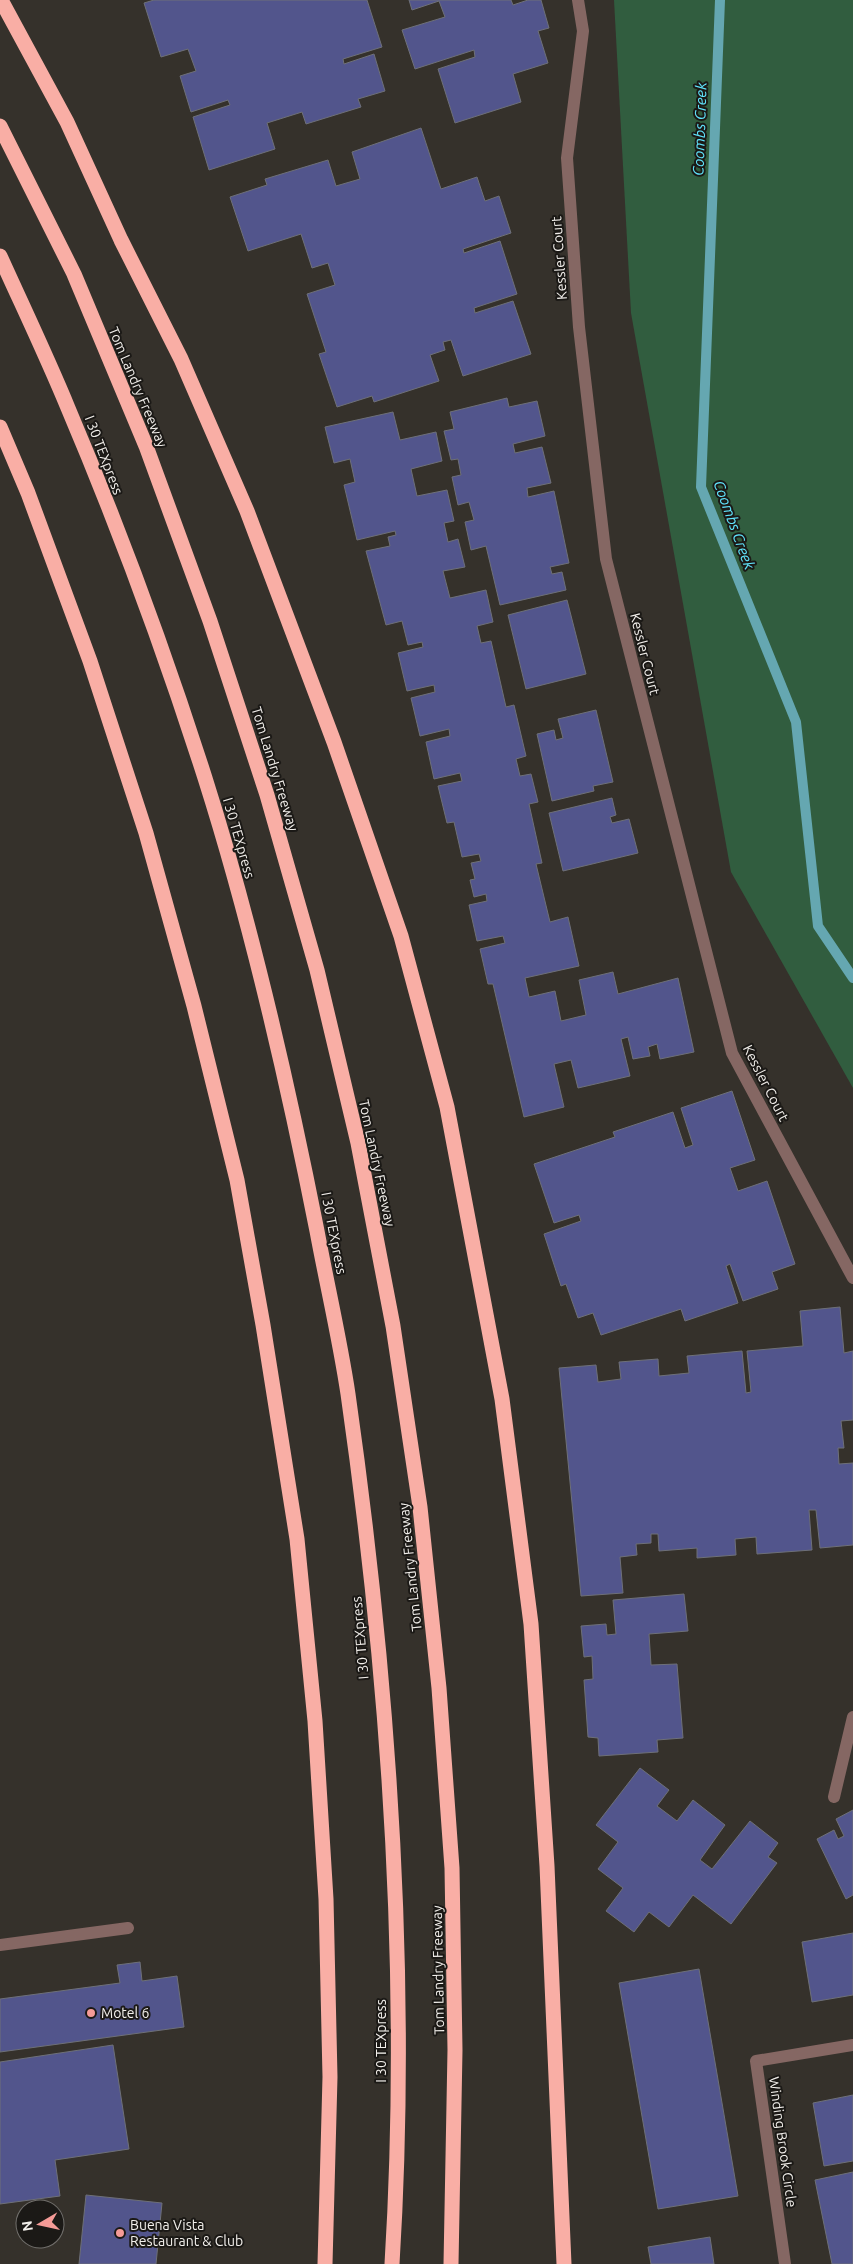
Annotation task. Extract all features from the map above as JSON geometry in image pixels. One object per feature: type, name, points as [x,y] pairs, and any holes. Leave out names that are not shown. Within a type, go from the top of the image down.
[{"type":"highway","points":[[1,0],[67,122],[121,240],[181,359],[247,511],[334,742],[401,936],[447,1107],[502,1399],[531,1624],[547,1875],[564,2264]]},
{"type":"highway","name":"Tom Landry Freeway","points":[[0,126],[74,274],[146,446],[210,622],[267,795],[317,970],[358,1143],[392,1326],[420,1507],[439,1688],[452,1868],[455,2050],[451,2264]]},
{"type":"highway","name":"I 30 TEXpress","points":[[0,256],[68,407],[141,596],[205,778],[255,953],[301,1150],[347,1390],[372,1587],[389,1776],[398,1965],[396,2199],[392,2264]]},
{"type":"highway","points":[[0,427],[28,493],[90,661],[146,832],[194,1006],[237,1180],[261,1315],[297,1539],[315,1721],[326,1899],[330,2077],[325,2264]]},
{"type":"lane","name":"Kessler Court","points":[[578,0],[583,31],[567,158],[578,326],[606,559],[732,1053],[853,1278]]},
{"type":"lane","points":[[834,1797],[853,1717]]},
{"type":"lane","points":[[0,1945],[128,1928]]},
{"type":"lane","name":"Winding Brook Circle","points":[[785,2264],[756,2061],[853,2045]]},
{"type":"green space","points":[[614,0],[853,0],[853,1088],[731,872],[631,313]]},
{"type":"building","points":[[154,0],[367,0],[382,47],[343,59],[344,64],[374,54],[385,91],[358,99],[361,107],[306,124],[302,112],[267,123],[275,149],[209,170],[193,117],[230,105],[228,100],[191,112],[180,76],[196,71],[188,49],[161,57],[144,3]]},
{"type":"building","points":[[409,0],[511,0],[513,5],[528,0],[541,0],[549,28],[538,31],[548,63],[513,74],[521,102],[455,123],[438,69],[475,57],[474,50],[415,69],[402,30],[445,17],[439,1],[412,10]]},
{"type":"building","points":[[421,128],[441,189],[477,177],[485,201],[499,196],[511,233],[463,249],[464,253],[500,241],[517,294],[474,308],[475,313],[513,301],[531,354],[463,376],[451,340],[443,342],[445,350],[430,355],[439,381],[374,402],[372,396],[337,407],[319,354],[326,352],[307,294],[335,285],[328,263],[312,268],[301,234],[248,251],[230,197],[267,185],[265,179],[328,160],[336,186],[360,179],[352,152]]},
{"type":"building","points":[[507,398],[509,407],[537,401],[545,436],[513,444],[515,453],[542,447],[551,483],[527,488],[528,497],[554,491],[569,563],[550,567],[552,574],[562,572],[566,590],[500,605],[486,546],[471,550],[465,522],[474,520],[469,502],[458,505],[452,477],[461,475],[458,459],[451,460],[444,431],[454,429],[450,412]]},
{"type":"building","points":[[393,412],[400,440],[436,432],[442,461],[411,469],[417,496],[447,490],[454,521],[444,523],[448,542],[458,539],[465,567],[443,571],[450,598],[486,590],[493,622],[477,626],[481,643],[491,641],[506,707],[514,705],[526,756],[516,759],[520,776],[531,774],[538,802],[529,804],[542,863],[536,864],[550,922],[568,917],[579,966],[525,978],[529,997],[555,991],[561,1021],[586,1015],[579,980],[613,972],[618,994],[678,978],[694,1052],[660,1059],[657,1044],[648,1047],[650,1056],[633,1059],[628,1037],[621,1039],[630,1076],[578,1088],[571,1060],[554,1064],[564,1107],[524,1117],[493,984],[488,984],[480,949],[505,943],[503,936],[477,941],[469,905],[487,901],[486,894],[474,897],[470,880],[475,879],[471,863],[481,861],[479,854],[462,857],[454,822],[447,823],[438,786],[462,781],[460,773],[434,779],[426,742],[450,736],[449,729],[420,736],[411,698],[435,692],[434,685],[407,691],[398,653],[423,647],[422,642],[408,645],[402,621],[386,625],[366,551],[390,546],[388,537],[396,535],[395,531],[357,540],[344,485],[355,482],[350,459],[334,463],[325,427]]},
{"type":"building","points":[[567,600],[586,674],[526,689],[508,615]]},
{"type":"building","points":[[596,710],[613,782],[593,786],[594,791],[552,801],[537,734],[554,730],[556,740],[563,738],[558,719]]},
{"type":"building","points":[[612,798],[616,815],[610,817],[612,823],[629,819],[638,853],[563,871],[549,813]]},
{"type":"building","points":[[732,1091],[755,1160],[730,1168],[738,1191],[767,1181],[795,1264],[772,1272],[778,1289],[743,1301],[730,1264],[726,1266],[738,1303],[685,1321],[681,1309],[601,1335],[593,1313],[578,1318],[566,1284],[561,1286],[544,1234],[581,1221],[579,1215],[554,1223],[534,1164],[615,1137],[613,1132],[673,1112],[685,1148],[693,1145],[681,1108]]},
{"type":"building","points":[[840,1307],[844,1353],[853,1351],[853,1420],[841,1421],[844,1448],[838,1448],[839,1464],[853,1463],[853,1545],[820,1548],[816,1510],[809,1510],[812,1550],[757,1554],[756,1537],[735,1539],[736,1555],[697,1558],[697,1548],[659,1551],[658,1534],[651,1534],[651,1543],[636,1544],[637,1555],[620,1557],[623,1593],[581,1596],[559,1368],[596,1365],[598,1382],[621,1379],[619,1362],[658,1359],[659,1376],[689,1373],[687,1356],[742,1351],[746,1393],[751,1392],[747,1351],[803,1346],[800,1311]]},
{"type":"building","points":[[684,1594],[688,1631],[649,1634],[651,1665],[677,1664],[683,1738],[657,1740],[658,1752],[599,1756],[598,1738],[588,1737],[584,1680],[593,1679],[592,1656],[584,1657],[581,1626],[606,1624],[607,1635],[616,1634],[613,1600]]},
{"type":"building","points":[[640,1768],[669,1790],[657,1806],[677,1821],[693,1800],[725,1825],[700,1860],[712,1869],[750,1821],[778,1843],[768,1857],[777,1863],[731,1924],[693,1895],[669,1927],[649,1912],[634,1932],[606,1911],[623,1888],[598,1869],[618,1842],[596,1825]]},
{"type":"building","points":[[853,1810],[853,1895],[846,1899],[817,1839],[834,1830],[838,1839],[844,1836],[836,1819]]},
{"type":"building","points":[[853,1933],[853,1995],[812,2002],[802,1942]]},
{"type":"building","name":"Motel 6","points":[[140,1962],[142,1981],[177,1976],[184,2027],[0,2052],[0,1999],[120,1983],[117,1965]]},
{"type":"building","points":[[699,1969],[738,2196],[658,2209],[619,1983]]},
{"type":"building","points":[[113,2045],[129,2149],[55,2160],[60,2196],[15,2199],[15,2202],[0,2204],[0,2062]]},
{"type":"building","points":[[853,2095],[853,2161],[824,2166],[813,2103]]},
{"type":"building","points":[[853,2172],[853,2264],[832,2264],[815,2180]]},
{"type":"building","name":"Buena Vista Restaurant & Club","points":[[86,2195],[162,2203],[156,2264],[79,2264]]},
{"type":"building","points":[[710,2237],[714,2264],[651,2264],[648,2247]]},
{"type":"waterway","name":"Coombs Creek","points":[[720,0],[701,487],[796,722],[818,926],[853,978]]},
{"type":"place","name":"Motel 6","points":[[91,2013]]},
{"type":"place","name":"Buena Vista Restaurant & Club","points":[[120,2233]]}]
